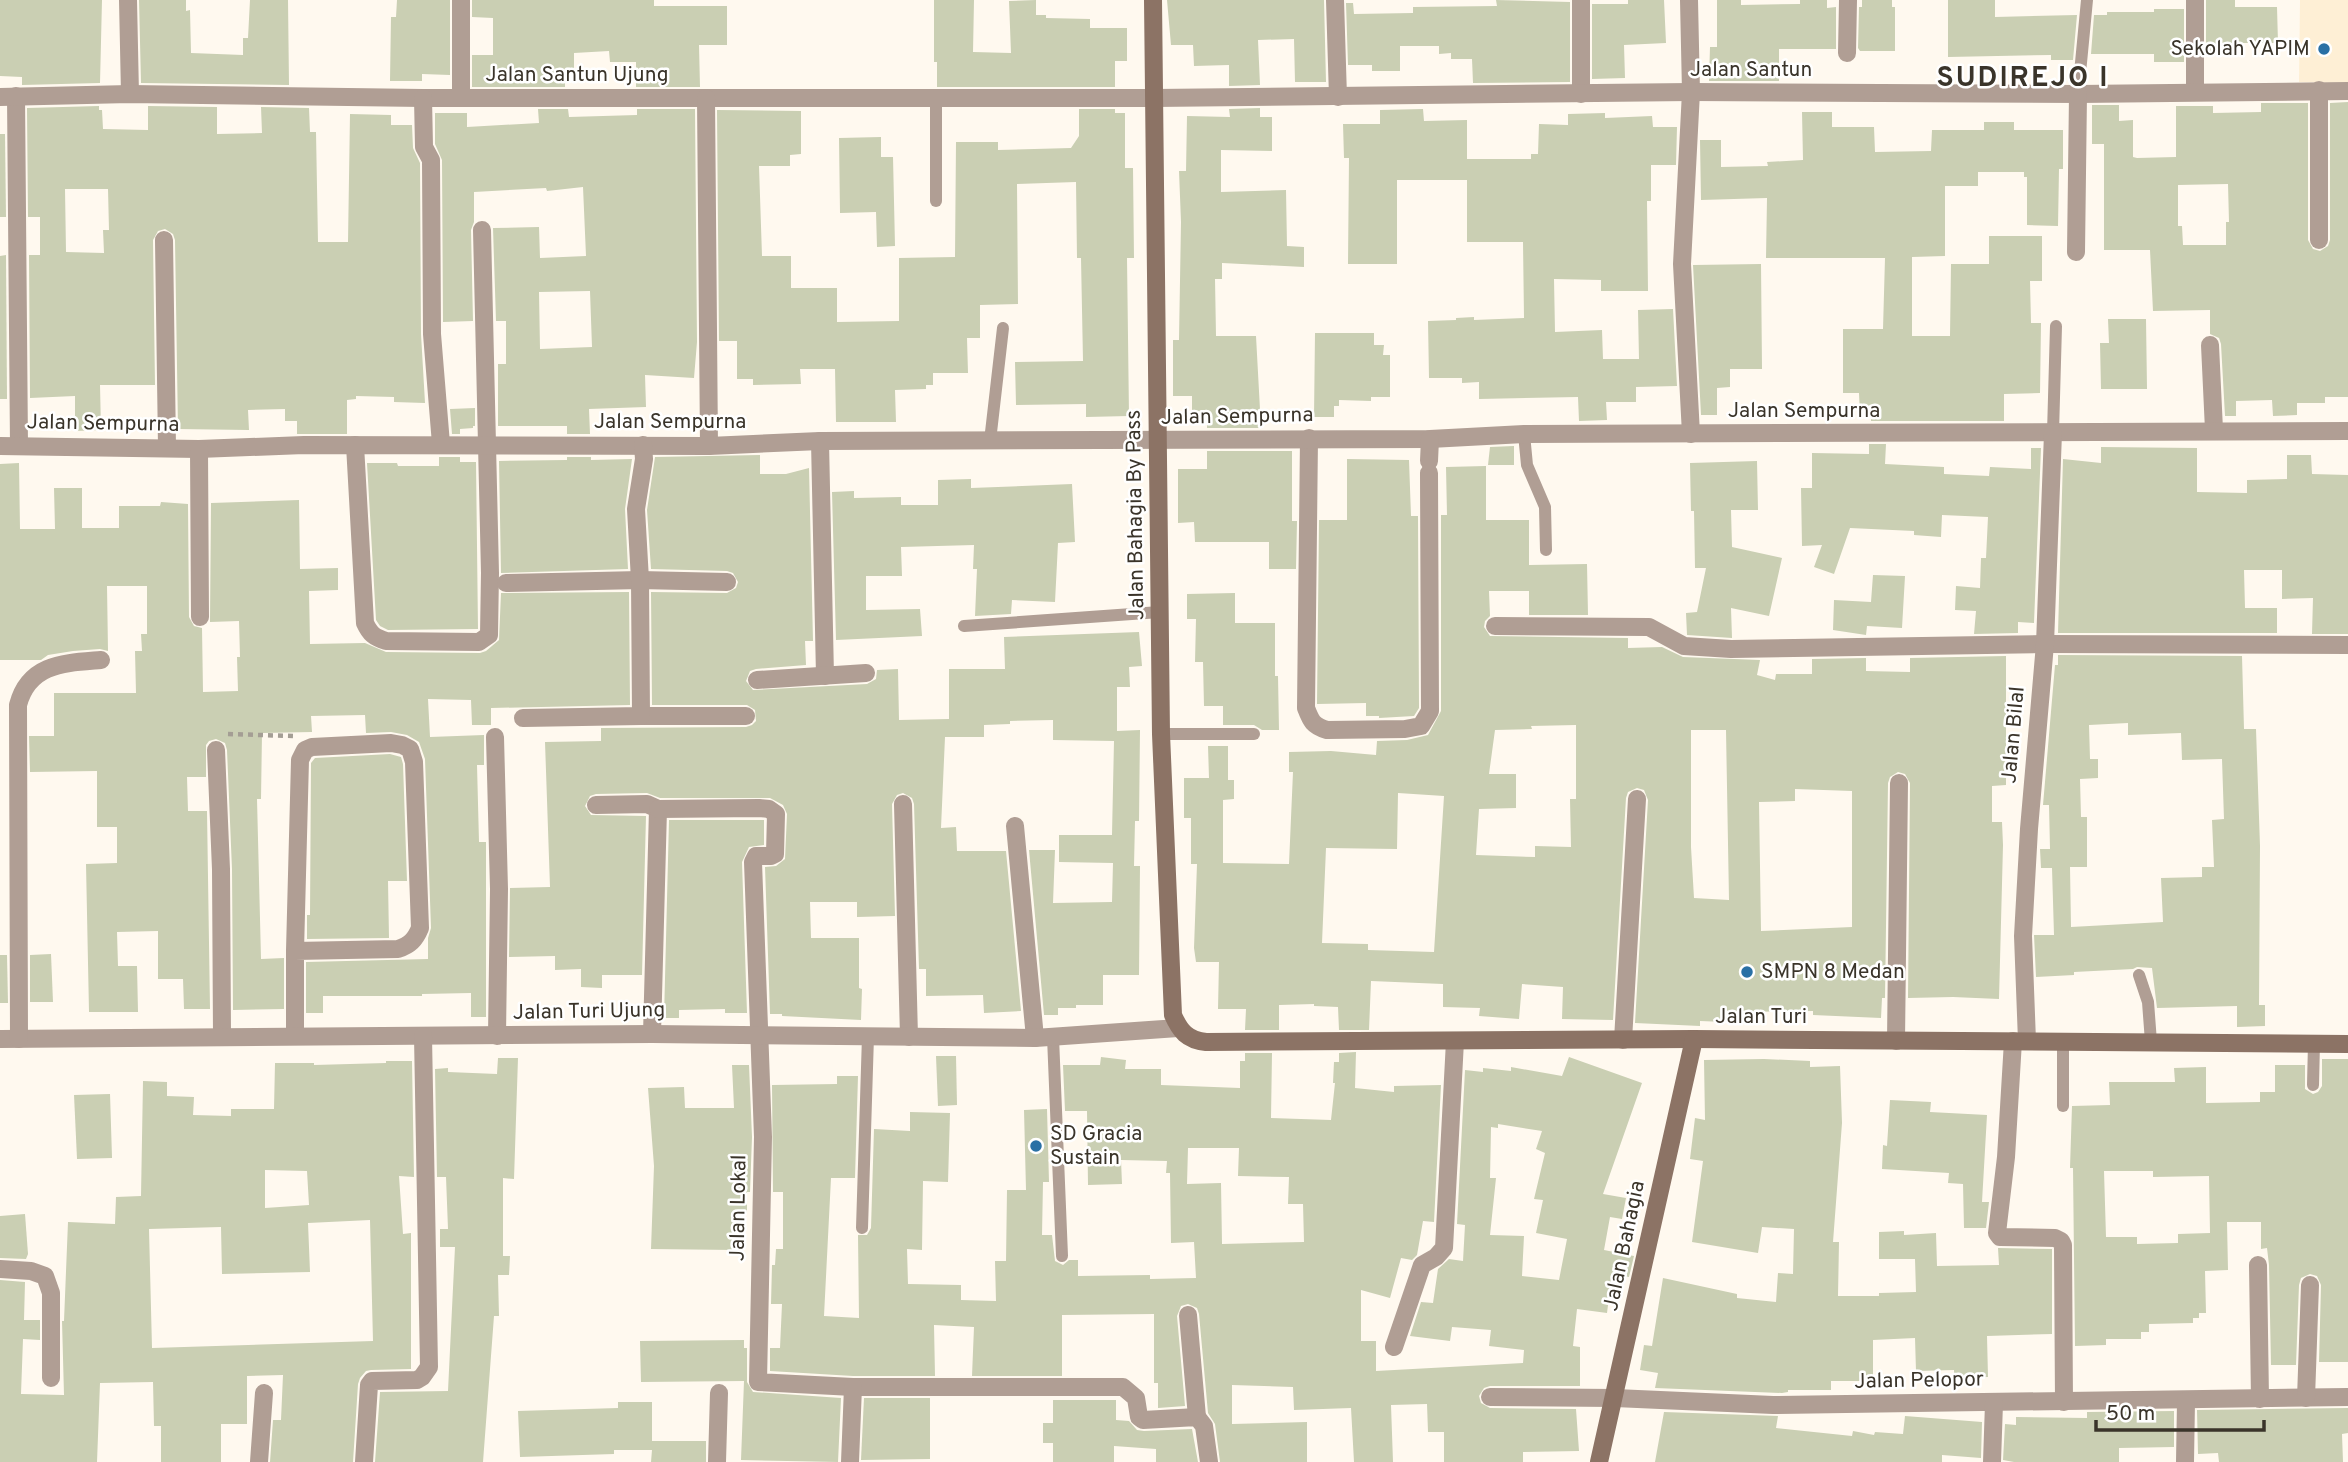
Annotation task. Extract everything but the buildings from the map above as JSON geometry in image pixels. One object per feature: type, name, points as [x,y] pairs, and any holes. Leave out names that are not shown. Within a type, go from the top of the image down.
[{"type":"main road","name":"Jalan Bahagia By Pass","points":[[1153,0],[1161,734],[1173,1015],[1178,1028]]},
{"type":"main road","name":"Jalan Turi","points":[[1178,1028],[1187,1037],[1206,1042],[1694,1039],[2348,1044]]},
{"type":"main road","name":"Jalan Bahagia","points":[[1599,1462],[1694,1039]]},
{"type":"street","points":[[128,0],[130,94]]},
{"type":"street","points":[[461,0],[461,96]]},
{"type":"street","points":[[1335,0],[1338,97]]},
{"type":"street","points":[[1689,0],[1691,92],[1682,264],[1691,434]]},
{"type":"street","points":[[1847,53],[1848,0]]},
{"type":"street","points":[[2195,0],[2195,92]]},
{"type":"street","points":[[1581,1],[1581,94]]},
{"type":"street","points":[[2319,90],[2319,240]]},
{"type":"street","name":"Jalan Santun","points":[[1154,98],[1691,92],[2078,94],[2348,91]]},
{"type":"street","name":"Jalan Santun Ujung","points":[[8,97],[130,94],[423,98],[1154,98]]},
{"type":"street","points":[[2076,251],[2078,94]]},
{"type":"street","points":[[8,97],[19,446]]},
{"type":"street","points":[[423,98],[424,146],[431,160],[432,334],[441,444]]},
{"type":"street","points":[[706,98],[709,446]]},
{"type":"street","points":[[355,445],[365,623],[369,632],[386,641],[479,642],[489,635],[490,573],[482,230]]},
{"type":"street","points":[[164,240],[167,447]]},
{"type":"street","points":[[2210,345],[2214,430]]},
{"type":"street","name":"Jalan Sempurna","points":[[0,446],[199,449],[441,444],[709,446],[820,441],[1430,439],[1524,433],[2348,430]]},
{"type":"street","name":"Jalan Bilal","points":[[2053,433],[2045,644],[2029,829],[2020,1041],[1997,1233],[2000,1237],[2055,1238],[2063,1245],[2064,1402]]},
{"type":"street","points":[[1309,438],[1306,708],[1315,727],[1327,730],[1405,729],[1421,726],[1430,711],[1430,439]]},
{"type":"street","points":[[820,441],[825,676]]},
{"type":"street","points":[[641,716],[640,580],[636,509],[644,459],[643,445]]},
{"type":"street","points":[[199,449],[200,617]]},
{"type":"street","points":[[506,583],[640,580],[727,582]]},
{"type":"street","points":[[1495,626],[1649,627],[1684,646],[1731,649],[2045,644],[2348,645]]},
{"type":"street","points":[[19,1038],[18,705],[22,691],[42,671],[58,664],[102,660]]},
{"type":"street","points":[[757,680],[866,673]]},
{"type":"street","points":[[523,718],[746,716]]},
{"type":"street","points":[[495,737],[499,861],[497,1036]]},
{"type":"street","points":[[295,951],[398,948],[407,946],[415,939],[420,929],[414,762],[410,749],[391,743],[312,747],[305,750],[300,760],[295,951],[295,1035]]},
{"type":"street","points":[[216,750],[221,869],[222,1037]]},
{"type":"street","points":[[1896,1041],[1899,783]]},
{"type":"street","points":[[1623,1040],[1637,799]]},
{"type":"street","points":[[596,805],[647,804],[658,809],[652,1034]]},
{"type":"street","points":[[903,804],[909,1037]]},
{"type":"street","name":"Jalan Lokal","points":[[658,809],[759,808],[769,809],[776,814],[775,854],[756,856],[753,862],[763,1137],[758,1381],[853,1387]]},
{"type":"street","points":[[1016,826],[1044,1038]]},
{"type":"street","name":"Jalan Turi Ujung","points":[[0,1039],[652,1034],[1044,1038],[1178,1028]]},
{"type":"street","points":[[364,1462],[368,1387],[371,1382],[417,1380],[429,1367],[423,1036]]},
{"type":"street","points":[[1394,1348],[1422,1265],[1436,1257],[1444,1248],[1455,1041]]},
{"type":"street","points":[[2258,1265],[2260,1399]]},
{"type":"street","points":[[0,1269],[45,1276],[51,1293],[51,1378]]},
{"type":"street","points":[[2306,1398],[2310,1286]]},
{"type":"street","points":[[1188,1315],[1197,1417],[1204,1426],[1209,1462]]},
{"type":"street","points":[[850,1462],[853,1387],[1123,1387],[1136,1398],[1139,1418],[1143,1420],[1197,1417]]},
{"type":"street","points":[[717,1462],[719,1393]]},
{"type":"street","points":[[259,1462],[264,1394]]},
{"type":"street","name":"Jalan Pelopor","points":[[1490,1397],[1615,1398],[1773,1405],[2348,1397]]},
{"type":"street","points":[[2185,1462],[2186,1401]]},
{"type":"street","points":[[1992,1462],[1994,1403]]},
{"type":"lane","points":[[2078,94],[2087,0]]},
{"type":"lane","points":[[936,98],[936,201]]},
{"type":"lane","points":[[2053,433],[2056,326]]},
{"type":"lane","points":[[990,441],[1003,328]]},
{"type":"lane","points":[[1524,433],[1527,465],[1545,507],[1546,550]]},
{"type":"lane","points":[[964,626],[1160,612]]},
{"type":"lane","points":[[1161,734],[1254,734]]},
{"type":"lane","points":[[2139,975],[2148,1002],[2151,1042]]},
{"type":"lane","points":[[862,1228],[868,1036]]},
{"type":"lane","points":[[1044,1038],[1062,1256]]},
{"type":"lane","points":[[2063,1042],[2063,1106]]},
{"type":"lane","points":[[2313,1085],[2314,1043]]},
{"type":"path","points":[[216,750],[215,734],[218,733],[305,737]]},
{"type":"shaded area","name":"Sekolah YAPIM","points":[[2300,0],[2348,0],[2348,83],[2299,82]]},
{"type":"place","name":"Sekolah YAPIM","points":[[2324,49]]},
{"type":"place","name":"SMPN 8 Medan","points":[[1747,972]]},
{"type":"place","name":"SD Gracia Sustain","points":[[1036,1146]]},
{"type":"district","name":"SUDIREJO I","points":[[2023,79]]}]
